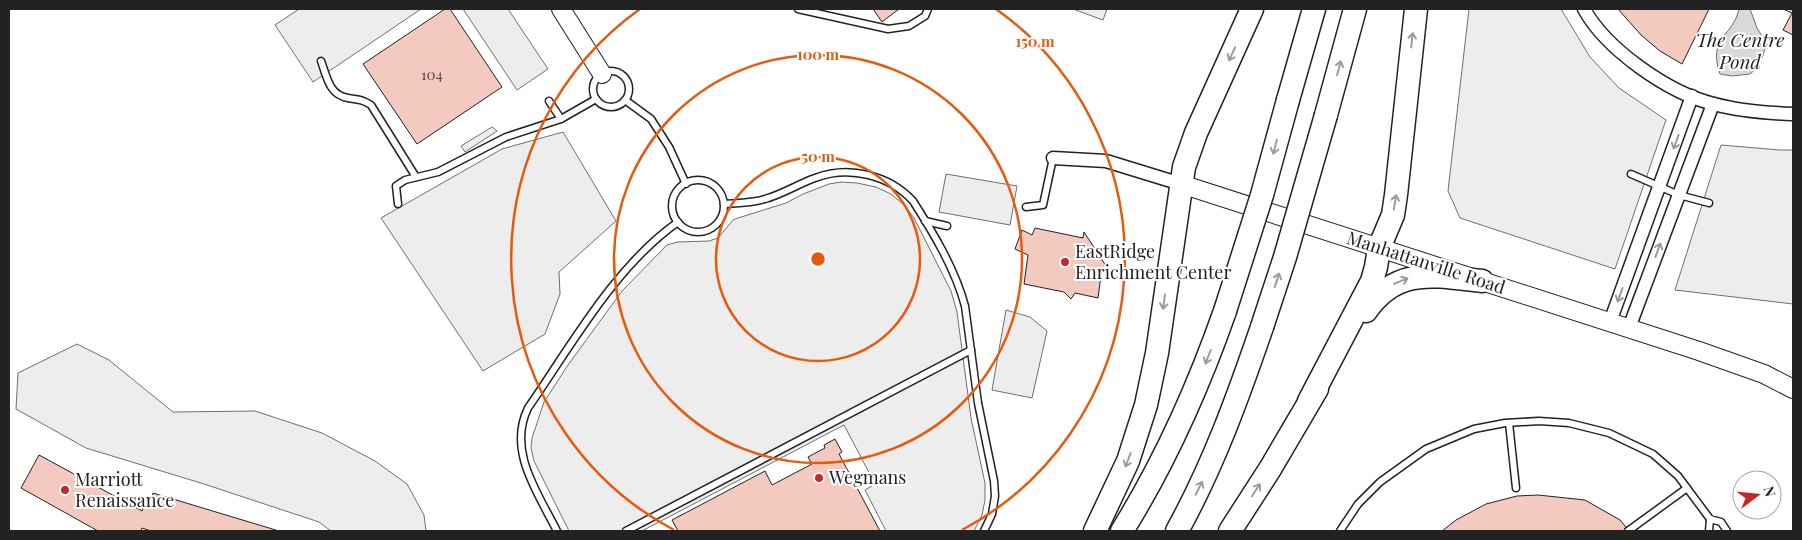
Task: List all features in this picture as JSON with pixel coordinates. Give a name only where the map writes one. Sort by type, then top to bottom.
[{"type":"highway","points":[[1095,531],[1128,461],[1146,405],[1159,337],[1184,167],[1196,133],[1252,9]]},
{"type":"highway","points":[[1122,531],[1159,467],[1181,423],[1209,355],[1262,195],[1314,9]]},
{"type":"highway","points":[[1177,531],[1224,431],[1262,327],[1285,256],[1355,9]]},
{"type":"highway","points":[[1230,531],[1270,469],[1309,401],[1372,281],[1379,248],[1393,215],[1416,9]]},
{"type":"highway","points":[[1309,401],[1370,305],[1388,288],[1410,278],[1426,276],[1482,282]]},
{"type":"street","points":[[561,9],[602,74]]},
{"type":"street","points":[[1584,9],[1618,51],[1655,78],[1712,104],[1760,112],[1793,114]]},
{"type":"street","points":[[1610,322],[1692,96]]},
{"type":"street","points":[[1629,328],[1712,104]]},
{"type":"street","name":"Manhattanville Road","points":[[1053,158],[1106,162],[1181,184],[1741,365],[1793,389]]},
{"type":"lane","points":[[798,9],[888,29],[909,26],[925,16],[928,9]]},
{"type":"lane","points":[[321,62],[335,94],[347,98],[360,99],[371,104],[416,178]]},
{"type":"lane","points":[[611,71],[617,72],[626,80],[629,91],[625,100],[619,105],[608,107],[602,105],[596,99],[593,90],[594,85],[596,79],[602,74],[611,71]]},
{"type":"lane","points":[[398,204],[396,186],[405,180],[438,172],[506,137],[561,119],[596,99]]},
{"type":"lane","points":[[625,100],[641,110],[655,125],[669,147],[686,184]]},
{"type":"lane","points":[[549,101],[561,119]]},
{"type":"lane","points":[[1026,206],[1043,205],[1053,158]]},
{"type":"lane","points":[[724,204],[764,199],[827,174],[856,173],[884,180],[914,201],[949,264],[966,306],[978,403],[996,496],[992,514],[984,531]]},
{"type":"lane","points":[[1631,174],[1659,188],[1709,203]]},
{"type":"lane","points":[[698,180],[713,185],[719,191],[724,204],[720,221],[706,231],[688,231],[678,222],[672,210],[672,201],[676,193],[686,184],[698,180]]},
{"type":"lane","points":[[926,221],[947,226]]},
{"type":"lane","points":[[557,531],[525,466],[522,456],[520,437],[524,417],[582,328],[607,294],[653,242],[678,222]]},
{"type":"lane","points":[[626,531],[971,350]]},
{"type":"lane","points":[[1340,531],[1358,504],[1380,482],[1426,448],[1474,429],[1509,423],[1539,421],[1569,423],[1608,433],[1653,454],[1678,476],[1710,519],[1721,522],[1727,531]]},
{"type":"lane","points":[[1509,423],[1516,488]]},
{"type":"lane","points":[[1628,531],[1686,488]]},
{"type":"lane","points":[[1709,531],[1710,519]]},
{"type":"shaded area","points":[[299,9],[421,9],[313,82],[275,25]]},
{"type":"shaded area","points":[[463,9],[508,9],[548,69],[517,90]]},
{"type":"shaded area","points":[[1073,9],[1107,9],[1103,20]]},
{"type":"shaded area","points":[[1469,9],[1561,9],[1590,57],[1619,88],[1666,120],[1615,269],[1460,218],[1448,191]]},
{"type":"shaded area","points":[[492,127],[497,131],[465,152],[461,146]]},
{"type":"shaded area","points":[[563,132],[616,221],[559,272],[560,294],[545,334],[483,371],[381,218],[502,149]]},
{"type":"shaded area","points":[[1721,145],[1793,150],[1793,304],[1675,290]]},
{"type":"shaded area","points":[[946,174],[1017,186],[1010,225],[939,212]]},
{"type":"shaded area","points":[[841,182],[876,187],[891,194],[904,205],[914,218],[951,291],[957,312],[971,418],[985,483],[985,500],[982,515],[974,531],[886,531],[865,490],[875,484],[844,425],[642,531],[569,531],[534,461],[531,448],[532,438],[544,402],[568,365],[622,291],[667,245],[677,242],[709,241],[718,238],[733,220],[786,203],[829,184]]},
{"type":"shaded area","points":[[1006,310],[1030,317],[1047,331],[1032,398],[992,390]]},
{"type":"shaded area","points":[[77,344],[109,360],[173,412],[255,411],[322,433],[375,461],[407,484],[424,515],[426,531],[331,531],[319,522],[86,448],[16,409],[18,373]]},
{"type":"water","name":"The Centre Pond","points":[[1739,9],[1750,9],[1757,28],[1765,41],[1765,49],[1758,67],[1750,74],[1732,76],[1720,74],[1717,62],[1719,45],[1732,26]]},
{"type":"building","points":[[445,9],[450,9],[502,87],[417,144],[363,64]]},
{"type":"building","points":[[873,9],[899,9],[882,22]]},
{"type":"building","points":[[1618,9],[1709,9],[1682,64],[1660,51],[1641,35]]},
{"type":"building","points":[[1783,9],[1793,9],[1793,35],[1783,30],[1792,13]]},
{"type":"building","name":"EastRidge Enrichment Center","points":[[1035,228],[1083,238],[1084,232],[1108,269],[1102,268],[1098,298],[1075,293],[1071,299],[1064,292],[1024,284],[1028,255],[1015,249],[1022,230],[1032,235]]},
{"type":"building","name":"Wegmans","points":[[835,439],[842,452],[839,454],[880,531],[678,531],[672,520],[765,471],[772,485],[812,464],[808,457],[825,448],[824,445]]},
{"type":"building","name":"Marriott Renaissance","points":[[39,455],[142,511],[144,506],[149,508],[153,493],[279,531],[151,531],[142,528],[141,531],[98,531],[21,488]]},
{"type":"building","points":[[1538,495],[1585,500],[1620,520],[1629,531],[1442,531],[1456,520],[1486,504],[1517,496]]},
{"type":"place","name":"EastRidge Enrichment Center","points":[[1065,262]]},
{"type":"place","name":"Wegmans","points":[[819,478]]},
{"type":"place","name":"Marriott Renaissance","points":[[65,490]]}]
